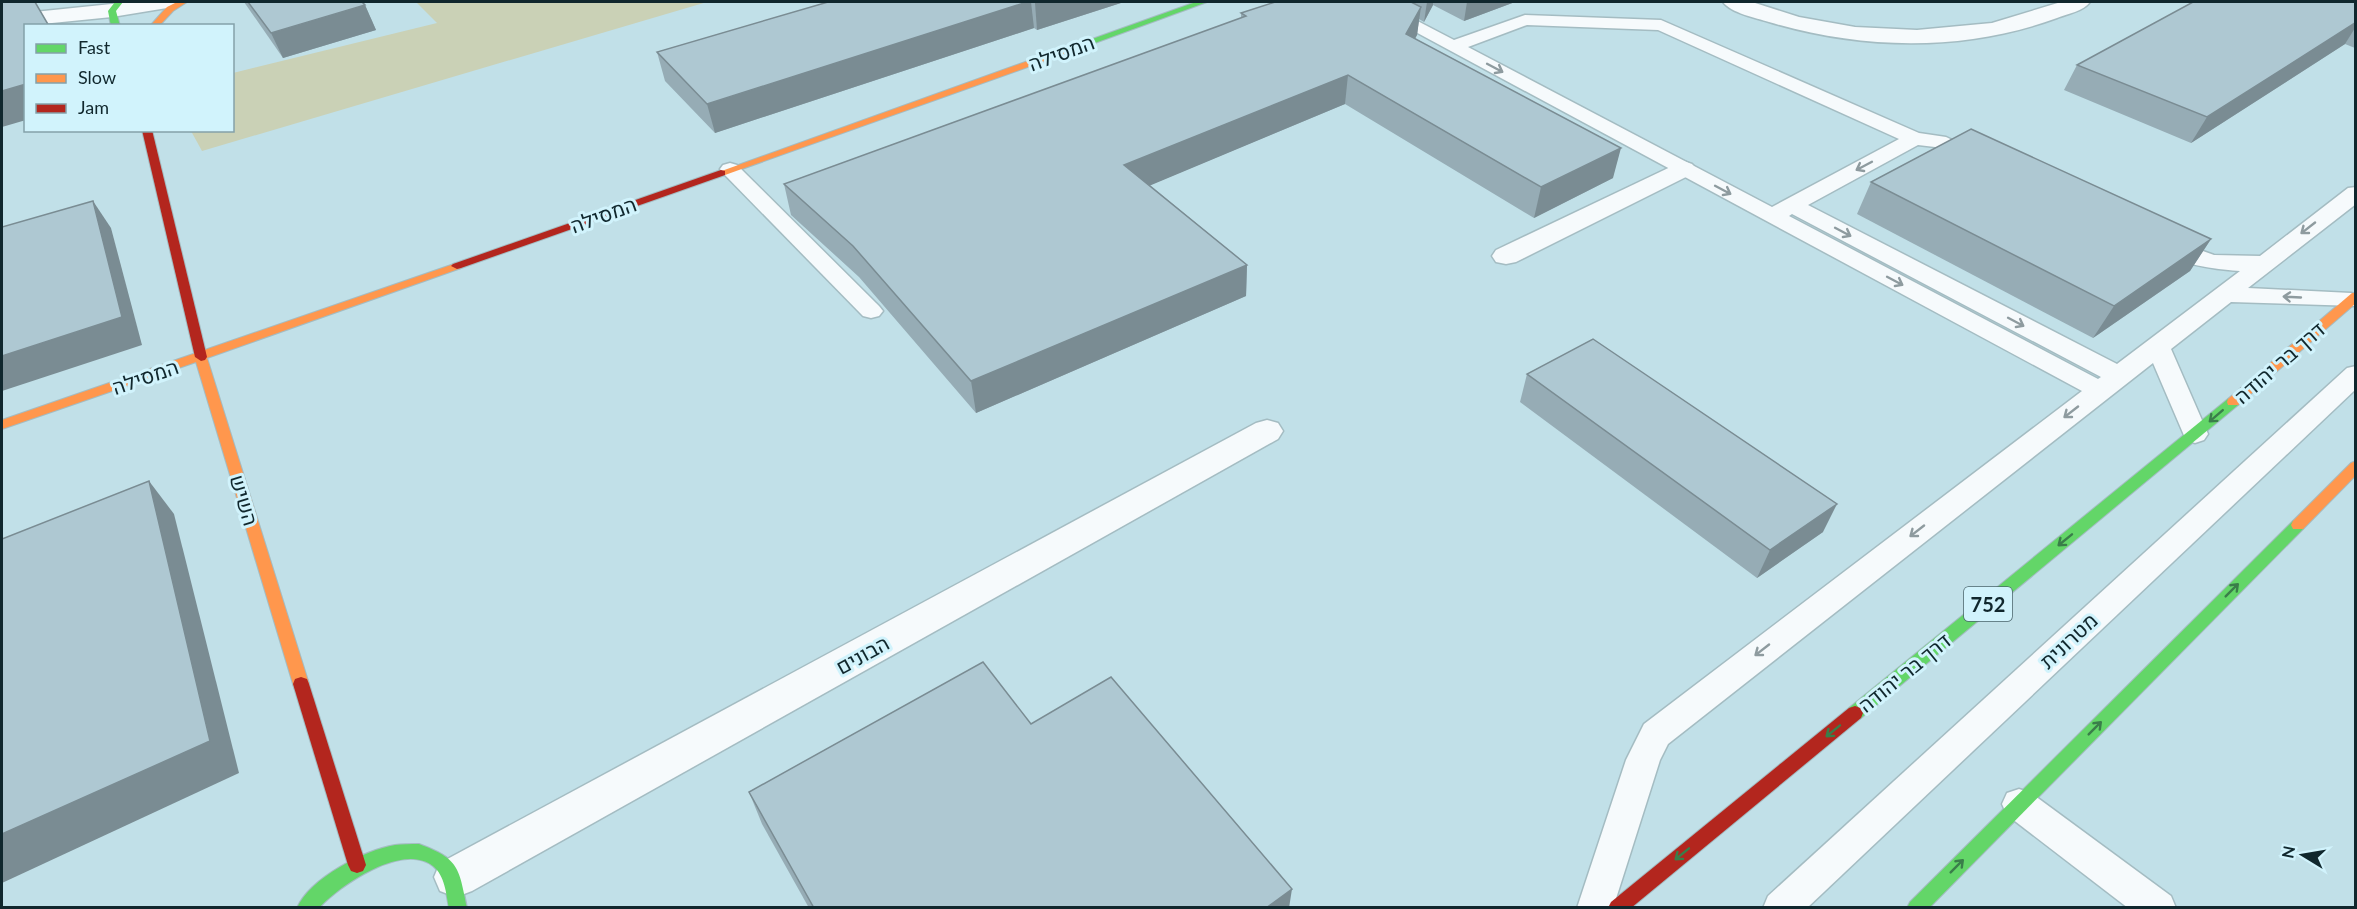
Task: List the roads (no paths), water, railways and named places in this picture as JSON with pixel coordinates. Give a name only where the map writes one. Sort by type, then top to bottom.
[{"type":"street","points":[[3,22],[88,2]]},
{"type":"street","points":[[3,22],[116,13],[167,2]]},
{"type":"street","points":[[156,24],[170,9],[183,2]]},
{"type":"street","name":"המסילה","points":[[2,425],[201,357],[1203,2]]},
{"type":"street","points":[[1734,2],[1814,29],[1900,38],[1981,32],[2033,19],[2079,2]]},
{"type":"street","name":"השיש","points":[[147,132],[201,357],[357,865]]},
{"type":"street","points":[[1506,256],[1683,169]]},
{"type":"street","name":"דרך בר יהודה","points":[[1617,908],[2195,434],[2353,298]]},
{"type":"street","name":"הבונים","points":[[457,892],[1268,431]]},
{"type":"street","points":[[1916,908],[2355,466]]},
{"type":"street","points":[[306,908],[332,880],[357,865],[381,855],[406,851],[428,853],[445,862],[457,892]]},
{"type":"lane","points":[[1369,2],[1683,169],[1782,210],[2108,383]]},
{"type":"lane","points":[[1454,46],[1525,20],[1661,25],[1915,139],[1939,141],[1992,166]]},
{"type":"lane","points":[[1782,210],[1915,139]]},
{"type":"lane","points":[[730,169],[871,311]]},
{"type":"lane","points":[[1595,908],[1643,760],[1656,734],[2157,344],[2355,194]]},
{"type":"lane","points":[[2142,235],[2174,250],[2213,261],[2247,266],[2265,262]]},
{"type":"lane","points":[[2223,294],[2353,298]]},
{"type":"lane","points":[[2157,344],[2195,434]]},
{"type":"lane","name":"מטרונית","points":[[1781,908],[2355,374]]},
{"type":"lane","points":[[2019,804],[2158,908]]}]
